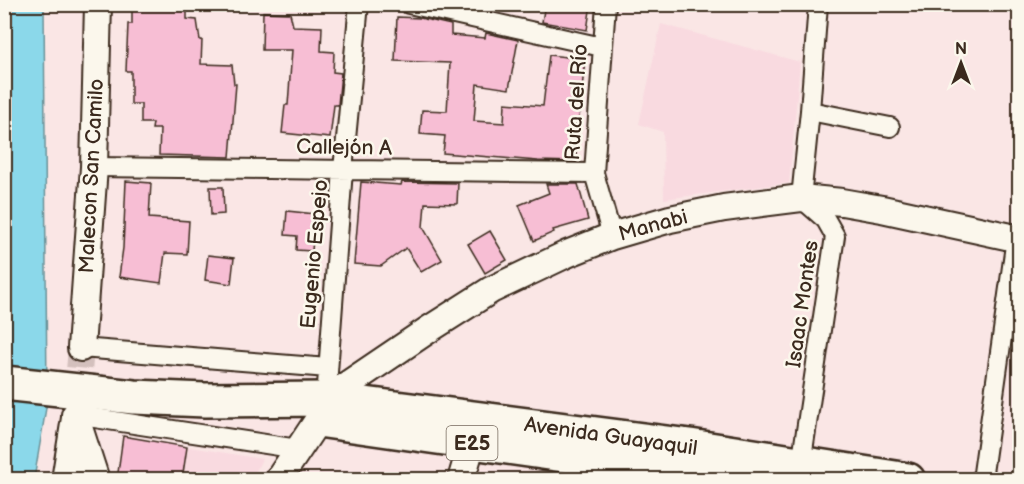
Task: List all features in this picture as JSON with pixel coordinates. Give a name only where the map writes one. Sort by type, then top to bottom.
[{"type":"highway","name":"E25","points":[[4,383],[67,402]]},
{"type":"highway","name":"Avenida Guayaquil","points":[[324,396],[472,443],[685,476],[740,480]]},
{"type":"highway","name":"Avenida Guayaquil","points":[[67,402],[134,397],[205,400],[324,396],[679,444],[800,471],[893,478]]},
{"type":"main road","name":"Malecon San Camilo","points":[[81,348],[94,167],[98,4]]},
{"type":"main road","name":"Manabi","points":[[324,396],[491,290],[567,254],[612,236],[670,219],[724,208],[801,198],[882,209],[1018,239]]},
{"type":"main road","points":[[278,480],[298,449],[324,396]]},
{"type":"main road","points":[[65,480],[67,402]]},
{"type":"main road","points":[[67,402],[96,480]]},
{"type":"main road","points":[[461,480],[472,443]]},
{"type":"street","name":"Eugenio Espejo","points":[[324,396],[359,4]]},
{"type":"street","points":[[409,4],[602,47]]},
{"type":"street","name":"Ruta del Río","points":[[606,4],[594,172],[612,236]]},
{"type":"street","points":[[801,198],[818,4]]},
{"type":"street","points":[[810,111],[890,128]]},
{"type":"street","name":"Callejón A","points":[[94,167],[594,172]]},
{"type":"street","name":"Isaac Montes","points":[[800,471],[835,236],[826,220],[801,198]]},
{"type":"street","points":[[982,480],[1018,239]]},
{"type":"street","points":[[81,348],[324,396]]},
{"type":"street","points":[[67,402],[298,449]]},
{"type":"shaded area","points":[[661,24],[800,62],[789,183],[664,199],[663,132],[639,124]]},
{"type":"shaded area","points":[[123,436],[262,459],[252,479],[117,480]]},
{"type":"water","points":[[4,5],[44,5],[47,402],[34,479],[5,479]]},
{"type":"building","points":[[132,4],[187,4],[187,19],[197,20],[200,40],[202,40],[201,64],[232,65],[234,84],[236,84],[230,157],[159,155],[160,129],[152,129],[153,123],[141,123],[141,104],[131,104],[131,71],[126,71],[128,24],[132,24]]},
{"type":"building","points":[[545,4],[591,4],[587,30],[542,22]]},
{"type":"building","points":[[263,12],[290,13],[293,26],[322,27],[321,51],[334,52],[333,72],[341,73],[338,105],[334,105],[330,138],[282,133],[285,105],[288,105],[292,50],[262,50]]},
{"type":"building","points":[[397,17],[420,18],[451,25],[451,35],[485,38],[486,33],[518,40],[509,89],[477,84],[474,121],[504,123],[505,103],[543,106],[549,55],[585,59],[579,119],[576,119],[576,162],[443,153],[445,136],[420,134],[422,110],[447,111],[450,63],[395,61]]},
{"type":"building","points":[[126,181],[151,183],[149,218],[189,221],[187,254],[165,253],[161,283],[119,277],[123,248]]},
{"type":"building","points":[[361,182],[401,185],[402,182],[458,183],[457,204],[425,203],[423,227],[442,260],[421,272],[406,248],[381,266],[354,264]]},
{"type":"building","points":[[546,184],[578,184],[588,220],[553,230],[554,232],[534,241],[519,205],[549,193]]},
{"type":"building","points":[[210,187],[223,187],[224,214],[211,215]]},
{"type":"building","points":[[287,211],[315,214],[312,251],[296,250],[297,236],[285,235]]},
{"type":"building","points":[[490,231],[507,260],[485,273],[468,244]]},
{"type":"building","points":[[208,255],[234,258],[231,284],[205,280]]},
{"type":"building","points":[[123,436],[187,447],[182,480],[117,480]]},
{"type":"tunnel","points":[[76,407],[81,348]]}]
